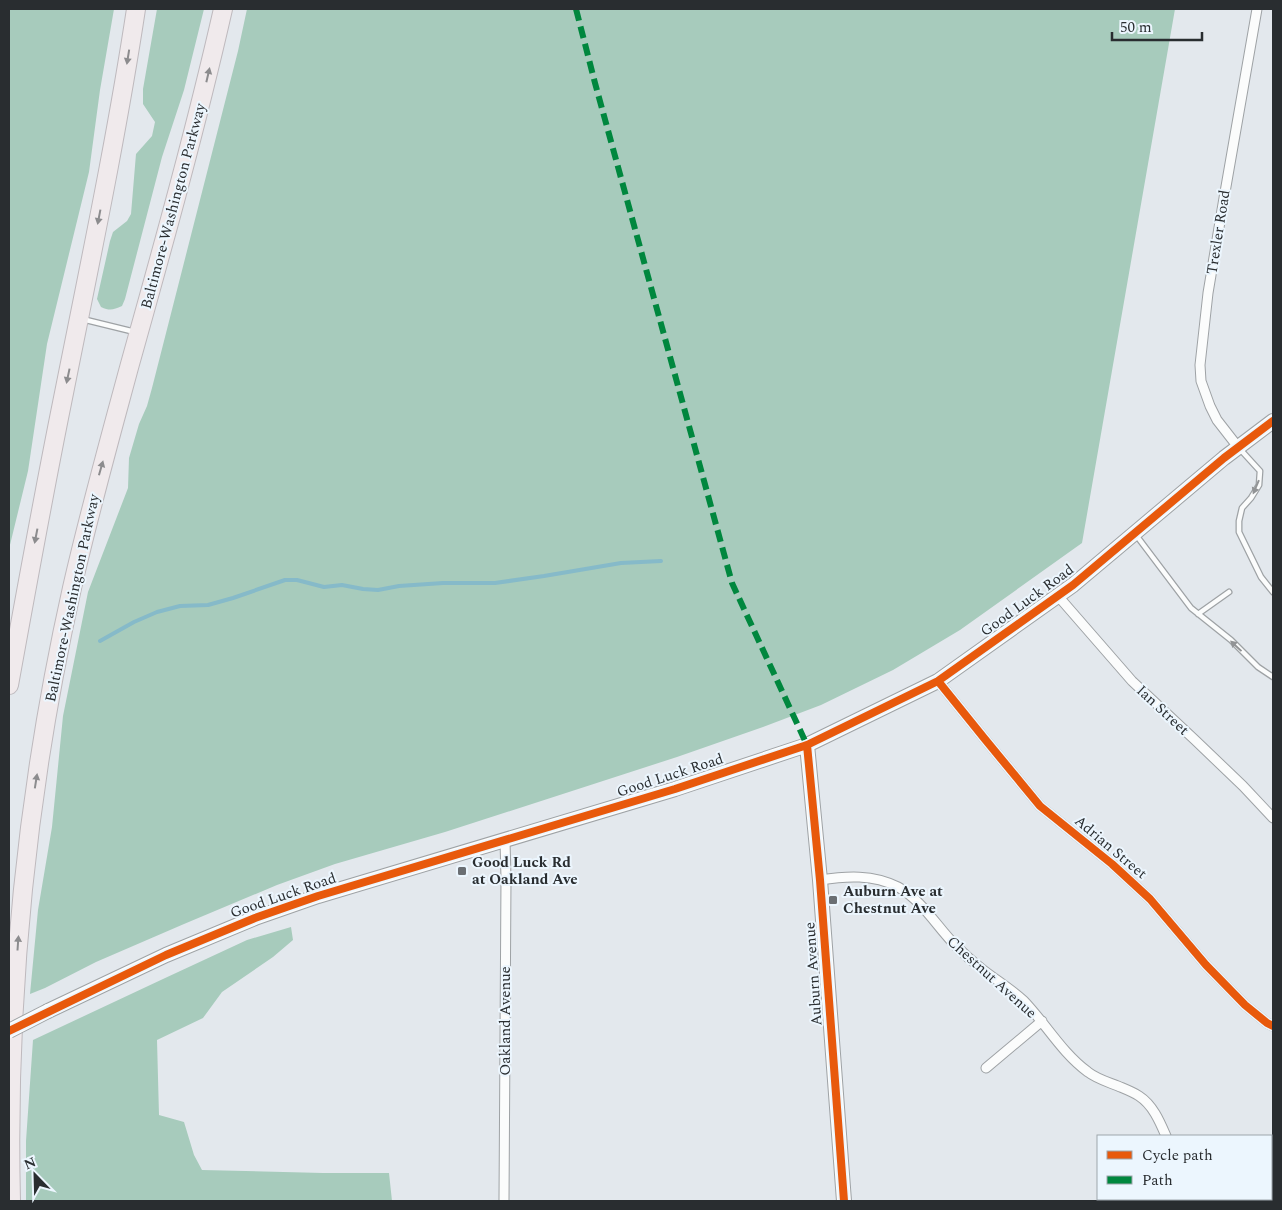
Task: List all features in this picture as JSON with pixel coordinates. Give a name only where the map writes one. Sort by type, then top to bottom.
[{"type":"highway","points":[[9,685],[27,581],[80,319],[126,76],[136,9]]},
{"type":"highway","name":"Baltimore-Washington Parkway","points":[[11,1201],[10,1082],[15,986],[21,910],[34,799],[51,689],[92,500],[177,196],[222,9]]},
{"type":"main road","name":"Good Luck Road","points":[[9,1031],[166,955],[255,918],[318,896],[675,789],[807,746],[938,681],[1073,585],[1238,447],[1273,421]]},
{"type":"main road","name":"Auburn Avenue","points":[[807,746],[820,880],[844,1201]]},
{"type":"street","name":"Trexler Road","points":[[1238,447],[1217,420],[1210,406],[1201,381],[1200,365],[1212,274],[1257,9]]},
{"type":"street","name":"Ian Street","points":[[1058,596],[1132,681],[1209,753],[1273,818]]},
{"type":"street","name":"Adrian Street","points":[[938,681],[1040,806],[1112,864],[1150,899],[1206,965],[1239,998],[1273,1026]]},
{"type":"street","name":"Oakland Avenue","points":[[504,1201],[505,841]]},
{"type":"street","name":"Chestnut Avenue","points":[[820,880],[858,876],[874,878],[888,882],[914,898],[956,946],[982,970],[1023,1000],[1066,1050],[1088,1072],[1133,1092],[1146,1102],[1153,1110],[1166,1135]]},
{"type":"street","points":[[986,1068],[1042,1021]]},
{"type":"lane","points":[[80,319],[139,333]]},
{"type":"lane","points":[[1238,447],[1260,471],[1259,484],[1242,508],[1239,532],[1261,577],[1273,592]]},
{"type":"lane","points":[[1135,533],[1191,608],[1230,640],[1258,667],[1273,677]]},
{"type":"lane","points":[[1198,614],[1229,592]]},
{"type":"green space","points":[[9,9],[114,9],[100,90],[89,172],[47,344],[28,471],[9,549]]},
{"type":"green space","points":[[157,9],[204,9],[184,90],[162,157],[125,299],[122,306],[109,309],[101,307],[97,299],[110,241],[113,232],[127,221],[131,214],[136,154],[152,136],[155,122],[143,104],[143,89]]},
{"type":"green space","points":[[247,9],[1175,9],[1082,543],[960,630],[893,670],[821,705],[677,757],[445,832],[335,864],[277,885],[96,962],[30,994],[38,910],[52,827],[63,716],[88,592],[128,488],[129,458],[152,388]]},
{"type":"green space","points":[[291,927],[293,940],[273,957],[222,992],[203,1018],[157,1040],[159,1115],[184,1122],[194,1155],[202,1170],[389,1173],[392,1201],[26,1201],[26,1141],[33,1040],[247,940]]},
{"type":"waterway","points":[[100,641],[134,622],[157,612],[180,606],[208,605],[285,580],[297,580],[324,587],[342,585],[378,590],[399,586],[443,583],[495,583],[621,563],[661,561]]},
{"type":"marked path","points":[[576,9],[732,583],[807,745]]},
{"type":"cycle path","points":[[9,1031],[166,955],[255,918],[318,896],[675,789],[807,745],[938,681],[1073,585],[1224,458],[1273,421]]},
{"type":"cycle path","points":[[938,681],[1040,806],[1112,864],[1150,899],[1206,965],[1245,1005],[1273,1026]]},
{"type":"cycle path","points":[[807,745],[820,880],[844,1201]]},
{"type":"place","name":"Good Luck Rd at Oakland Ave","points":[[462,871]]},
{"type":"place","name":"Auburn Ave at Chestnut Ave","points":[[833,900]]}]
